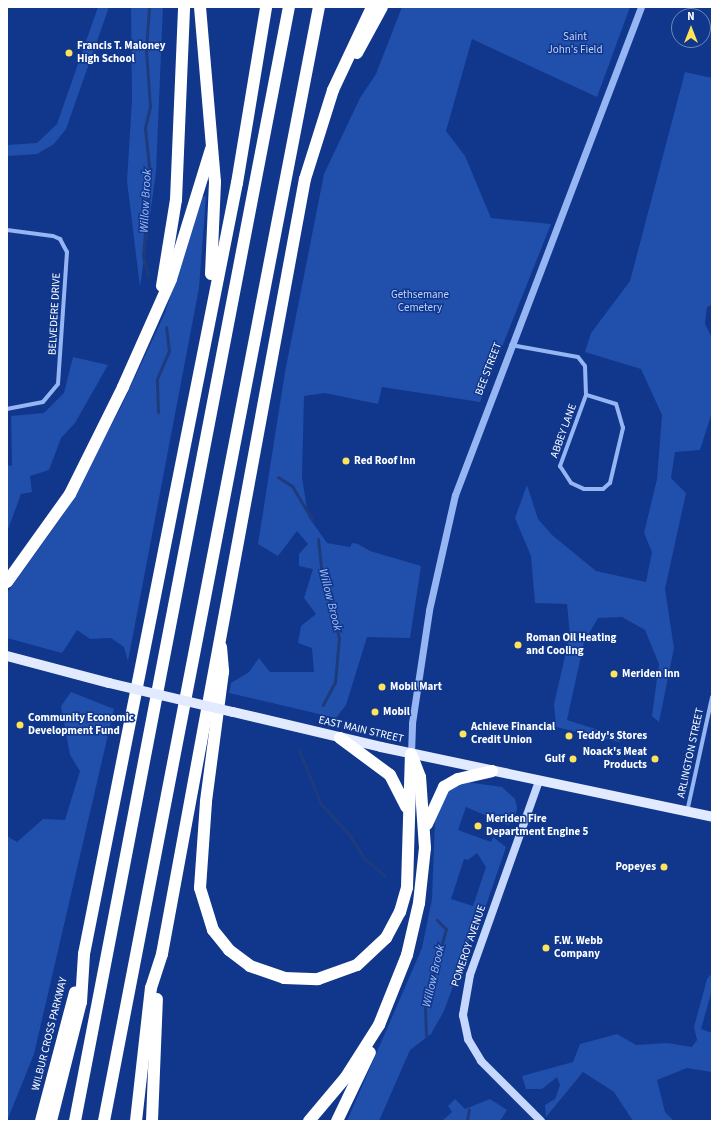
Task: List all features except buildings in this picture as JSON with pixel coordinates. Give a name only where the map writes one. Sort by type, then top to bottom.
[{"type":"highway","points":[[161,299],[177,189],[184,7]]},
{"type":"highway","points":[[200,7],[216,220],[204,311],[205,335]]},
{"type":"highway","points":[[51,1121],[81,1002],[84,954],[205,335],[243,149],[266,7]]},
{"type":"highway","points":[[75,1121],[289,7]]},
{"type":"highway","points":[[104,1121],[319,7]]},
{"type":"highway","points":[[152,1121],[162,954],[305,179],[340,74],[372,7]]},
{"type":"highway","points":[[340,74],[360,48],[382,7]]},
{"type":"highway","points":[[7,582],[52,522],[81,473],[177,261],[210,149]]},
{"type":"highway","points":[[219,640],[223,672],[205,809],[199,882],[210,924],[235,956],[264,973],[303,980],[335,975],[369,956],[390,933],[403,904],[409,866],[411,754]]},
{"type":"highway","points":[[340,738],[390,775],[409,815]]},
{"type":"highway","points":[[337,1121],[379,1025],[412,937],[422,885],[425,837],[420,777],[411,754]]},
{"type":"highway","points":[[425,837],[434,803],[444,787],[458,779],[492,771]]},
{"type":"highway","name":"WILBUR CROSS PARKWAY","points":[[41,1121],[84,954]]},
{"type":"highway","points":[[136,1121],[151,988],[162,954]]},
{"type":"highway","points":[[310,1121],[346,1077],[379,1025]]},
{"type":"main road","name":"EAST MAIN STREET","points":[[7,656],[109,683],[340,738],[712,817]]},
{"type":"main road","name":"POMEROY AVENUE","points":[[539,781],[469,980],[463,1015],[468,1039],[481,1061],[541,1121]]},
{"type":"street","name":"BEE STREET","points":[[411,754],[417,686],[444,533],[465,465],[641,7]]},
{"type":"street","name":"BELVEDERE DRIVE","points":[[7,230],[53,236],[65,245],[67,252],[58,384],[44,402],[7,409]]},
{"type":"street","name":"ABBEY LANE","points":[[511,345],[578,357],[586,366],[586,395],[560,466],[571,483],[584,489],[603,489],[610,483],[623,428],[616,404],[586,395]]},
{"type":"street","name":"ARLINGTON STREET","points":[[687,812],[712,697]]},
{"type":"green space","points":[[98,7],[109,7],[66,129],[54,144],[37,154],[7,156],[7,145],[37,143],[57,124]]},
{"type":"green space","points":[[131,7],[163,7],[156,172],[140,287],[127,181],[132,100]]},
{"type":"green space","points":[[402,7],[630,7],[597,97],[472,39],[446,131],[465,156],[491,218],[551,224],[480,402],[382,387],[378,404],[325,393],[304,396],[302,477],[308,516],[327,543],[350,547],[352,543],[358,544],[370,551],[421,566],[410,638],[367,637],[346,705],[336,718],[229,693],[231,683],[249,672],[259,658],[270,672],[314,672],[312,648],[298,643],[301,626],[316,614],[304,598],[313,569],[299,566],[299,554],[308,544],[297,531],[278,556],[258,544],[285,372],[324,174],[360,98],[376,74]]},
{"type":"green space","points":[[685,72],[712,78],[712,305],[707,307],[705,324],[712,338],[712,412],[700,450],[675,452],[671,478],[686,493],[665,589],[674,648],[659,722],[652,716],[659,664],[645,630],[622,617],[598,618],[584,642],[567,720],[617,736],[620,742],[556,727],[554,704],[570,635],[567,604],[535,603],[531,556],[515,518],[527,485],[538,519],[552,535],[596,571],[646,582],[652,552],[644,533],[657,479],[662,415],[641,369],[585,352],[591,333],[630,281]]},
{"type":"green space","points":[[206,196],[199,288],[128,661],[124,647],[111,638],[90,639],[77,630],[62,653],[7,638],[7,593],[63,515],[121,407],[165,313],[202,197]]},
{"type":"green space","points":[[73,357],[108,365],[75,423],[61,438],[49,470],[30,476],[32,492],[21,494],[7,532],[7,465],[12,466],[11,416],[44,413],[64,393]]},
{"type":"green space","points":[[71,692],[114,709],[34,1054],[7,1121],[7,836],[17,842],[43,819],[65,820],[80,771],[70,755],[61,706]]},
{"type":"green space","points":[[466,782],[502,787],[515,799],[517,808],[514,820],[508,825],[466,807],[458,830],[491,842],[493,837],[506,847],[479,926],[475,925],[444,1011],[431,1034],[410,1050],[379,1121],[347,1121],[422,948],[432,899],[435,820],[444,792]],"holes":[[[477,853],[486,867],[473,906],[451,899],[464,859],[468,860]]]},
{"type":"green space","points":[[712,973],[712,990],[701,1029],[712,1033],[712,1072],[687,1068],[657,1080],[665,1112],[674,1121],[633,1121],[614,1092],[583,1072],[546,1117],[545,1105],[555,1099],[560,1085],[557,1077],[542,1089],[526,1089],[522,1076],[573,1062],[580,1044],[617,1034],[636,1045],[667,1043],[692,1047],[697,1040],[694,1027],[707,979]]},
{"type":"green space","points":[[455,1099],[465,1109],[490,1099],[507,1110],[500,1121],[442,1121],[452,1112],[448,1106]]},
{"type":"waterway","name":"Willow Brook","points":[[148,276],[143,256],[150,175],[145,128],[150,106],[146,50],[149,7]]},
{"type":"waterway","name":"Willow Brook","points":[[158,412],[157,379],[169,351],[166,327]]},
{"type":"waterway","name":"Willow Brook","points":[[278,477],[292,486],[312,519]]},
{"type":"waterway","name":"Willow Brook","points":[[318,539],[321,568],[339,638],[335,682],[323,705]]},
{"type":"waterway","name":"Willow Brook","points":[[299,750],[321,804],[348,833],[364,858],[385,876]]},
{"type":"waterway","name":"Willow Brook","points":[[426,1036],[425,1004],[446,929],[437,920]]},
{"type":"waterway","name":"Willow Brook","points":[[467,1121],[469,1109]]},
{"type":"place","name":"Francis T. Maloney High School","points":[[69,53]]},
{"type":"place","name":"Red Roof Inn","points":[[346,461]]},
{"type":"place","name":"Roman Oil Heating and Cooling","points":[[518,645]]},
{"type":"place","name":"Meriden Inn","points":[[614,674]]},
{"type":"place","name":"Mobil Mart","points":[[382,687]]},
{"type":"place","name":"Mobil","points":[[375,712]]},
{"type":"place","name":"Community Economic Development Fund","points":[[20,725]]},
{"type":"place","name":"Achieve Financial Credit Union","points":[[463,734]]},
{"type":"place","name":"Teddy's Stores","points":[[569,736]]},
{"type":"place","name":"Gulf","points":[[573,759]]},
{"type":"place","name":"Noack's Meat Products","points":[[655,759]]},
{"type":"place","name":"Meriden Fire Department Engine 5","points":[[478,826]]},
{"type":"place","name":"Popeyes","points":[[664,867]]},
{"type":"place","name":"F.W. Webb Company","points":[[546,948]]},
{"type":"park label","name":"Saint John's Field","points":[[575,44]]},
{"type":"park label","name":"Gethsemane Cemetery","points":[[420,302]]}]
